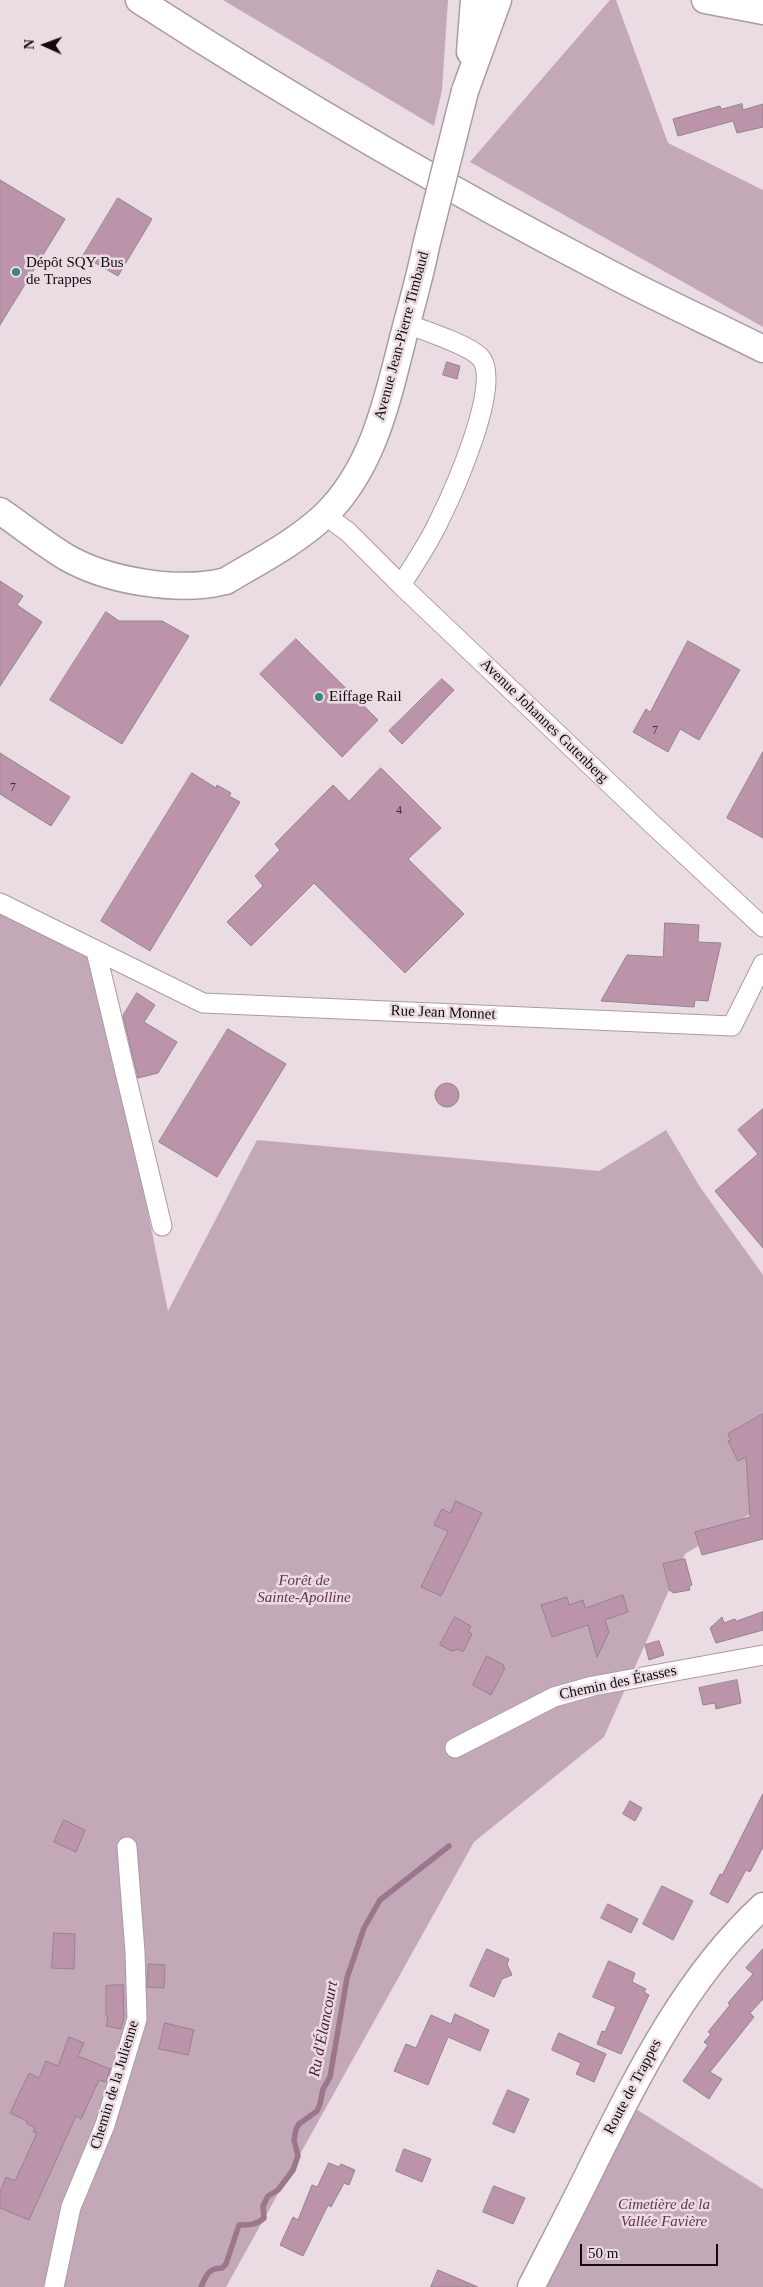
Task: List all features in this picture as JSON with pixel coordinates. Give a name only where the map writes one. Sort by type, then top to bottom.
[{"type":"main road","points":[[139,0],[243,67],[418,170],[607,272],[763,349]]},
{"type":"main road","name":"Avenue Jean-Pierre Timbaud","points":[[466,87],[474,0]]},
{"type":"main road","name":"Avenue Jean-Pierre Timbaud","points":[[0,511],[66,557],[84,566],[121,578],[189,586],[226,581],[302,535],[325,515],[350,485],[369,451],[384,414],[466,87],[498,0]]},
{"type":"main road","points":[[705,0],[763,11]]},
{"type":"main road","name":"Route de Trappes","points":[[531,2287],[616,2118],[662,2033],[717,1956],[763,1906]]},
{"type":"street","points":[[401,585],[438,523],[458,478],[480,418],[488,373],[480,357],[455,343],[407,324]]},
{"type":"street","name":"Avenue Johannes Gutenberg","points":[[325,515],[348,532],[401,585],[763,927]]},
{"type":"street","points":[[0,903],[96,951],[162,1226]]},
{"type":"street","name":"Rue Jean Monnet","points":[[96,951],[203,1003],[732,1026],[763,964]]},
{"type":"street","name":"Chemin des Étasses","points":[[455,1748],[554,1696],[593,1686],[763,1655]]},
{"type":"street","name":"Chemin de la Julienne","points":[[54,2287],[71,2207],[105,2125],[137,2019],[135,1952],[127,1846]]},
{"type":"green space","points":[[223,0],[448,0],[442,90],[434,126]]},
{"type":"green space","points":[[610,0],[616,0],[668,143],[763,190],[763,327],[470,162]]},
{"type":"green space","name":"Forêt de Sainte-Apolline","points":[[0,904],[95,952],[168,1311],[257,1140],[599,1171],[666,1130],[700,1187],[763,1275],[763,1506],[685,1554],[604,1737],[474,1842],[226,2287],[0,2287]]},
{"type":"green space","name":"Cimetière de la Vallée Favière","points":[[636,2109],[763,2189],[763,2287],[541,2287]]},
{"type":"building","points":[[742,104],[743,110],[763,104],[763,127],[737,133],[733,121],[678,136],[673,119],[720,106],[721,109]]},
{"type":"building","name":"Dépôt SQY Bus de Trappes","points":[[0,180],[65,219],[0,325]]},
{"type":"building","points":[[118,198],[152,219],[118,276],[83,256]]},
{"type":"building","points":[[447,362],[460,366],[457,379],[443,375]]},
{"type":"building","points":[[0,581],[23,596],[17,605],[42,622],[0,686]]},
{"type":"building","points":[[106,612],[119,621],[162,621],[189,636],[122,744],[50,700]]},
{"type":"building","name":"Eiffage Rail","points":[[296,639],[378,720],[342,757],[260,674]]},
{"type":"building","points":[[688,641],[740,670],[699,740],[680,729],[668,752],[633,732],[646,709],[650,712]]},
{"type":"building","name":"Eiffage Rail","points":[[442,679],[454,690],[402,744],[389,731]]},
{"type":"building","points":[[763,752],[763,838],[727,818]]},
{"type":"building","points":[[0,753],[70,797],[51,826],[0,794]]},
{"type":"building","points":[[381,768],[441,828],[408,859],[464,914],[405,973],[314,883],[251,946],[227,922],[263,886],[255,876],[280,850],[275,844],[333,785],[349,801]]},
{"type":"building","points":[[192,773],[216,788],[217,785],[231,793],[229,796],[240,802],[150,951],[101,921]]},
{"type":"building","points":[[665,923],[699,925],[698,942],[721,943],[708,1001],[695,1000],[694,1007],[601,1001],[627,955],[663,957]]},
{"type":"building","points":[[137,993],[155,1005],[144,1022],[177,1042],[158,1073],[138,1078],[123,1016]]},
{"type":"building","points":[[228,1029],[286,1064],[217,1177],[159,1142]]},
{"type":"building","points":[[447,1083],[455,1087],[459,1095],[455,1103],[447,1107],[439,1103],[435,1095],[439,1087]]},
{"type":"building","points":[[763,1109],[763,1248],[715,1191],[758,1154],[738,1130]]},
{"type":"building","points":[[763,1414],[763,1539],[702,1555],[695,1532],[750,1517],[746,1457],[738,1461],[728,1441],[731,1440],[728,1434]]},
{"type":"building","points":[[456,1501],[482,1513],[441,1596],[421,1587],[448,1531],[434,1525],[442,1509],[450,1513]]},
{"type":"building","points":[[685,1559],[692,1585],[689,1586],[690,1590],[673,1593],[670,1591],[663,1564]]},
{"type":"building","points":[[623,1595],[628,1612],[605,1620],[609,1632],[597,1657],[588,1625],[552,1637],[541,1605],[567,1597],[569,1605],[583,1600],[585,1608]]},
{"type":"building","points":[[763,1612],[763,1630],[716,1643],[710,1628],[722,1617],[724,1623]]},
{"type":"building","points":[[455,1617],[471,1626],[468,1632],[472,1634],[463,1652],[458,1649],[452,1651],[440,1645]]},
{"type":"building","points":[[659,1641],[664,1655],[649,1660],[645,1645]]},
{"type":"building","points":[[487,1656],[504,1665],[502,1667],[505,1668],[491,1695],[473,1685]]},
{"type":"building","points":[[737,1680],[741,1703],[716,1709],[715,1703],[703,1705],[699,1688]]},
{"type":"building","points":[[763,1794],[763,1847],[750,1872],[746,1870],[728,1903],[710,1894],[720,1874],[722,1875]]},
{"type":"building","points":[[630,1801],[642,1808],[635,1821],[623,1814]]},
{"type":"building","points":[[64,1820],[85,1830],[76,1852],[54,1842]]},
{"type":"building","points":[[662,1886],[693,1901],[673,1940],[643,1924]]},
{"type":"building","points":[[608,1904],[638,1919],[631,1933],[601,1918]]},
{"type":"building","points":[[54,1933],[75,1934],[74,1969],[52,1968]]},
{"type":"building","points":[[487,1949],[509,1959],[507,1964],[512,1975],[502,1979],[494,1997],[470,1986]]},
{"type":"building","points":[[763,1949],[763,1999],[750,2013],[754,2017],[710,2072],[722,2079],[709,2099],[683,2081],[708,2045],[704,2042],[711,2034],[708,2032],[730,2005],[728,2003],[753,1974],[746,1968]]},
{"type":"building","points":[[609,1961],[635,1973],[632,1982],[646,1989],[644,1992],[649,1995],[621,2054],[597,2044],[602,2031],[605,2032],[616,2007],[593,1997]]},
{"type":"building","points":[[149,1964],[165,1965],[164,1988],[147,1987]]},
{"type":"building","points":[[123,1985],[124,2018],[121,2029],[106,2026],[108,2017],[106,2016],[106,1986]]},
{"type":"building","points":[[455,2014],[489,2030],[480,2051],[448,2037],[428,2085],[394,2071],[406,2044],[416,2048],[431,2015],[451,2024]]},
{"type":"building","points":[[165,2023],[194,2030],[188,2055],[159,2049]]},
{"type":"building","points":[[559,2033],[606,2054],[594,2082],[576,2074],[581,2063],[552,2050]]},
{"type":"building","points":[[69,2037],[84,2043],[78,2056],[110,2069],[106,2082],[99,2080],[81,2119],[76,2116],[29,2220],[0,2208],[0,2192],[6,2177],[15,2181],[37,2133],[33,2132],[35,2128],[26,2123],[27,2121],[10,2113],[29,2073],[39,2078],[46,2061],[58,2066]]},
{"type":"building","points":[[508,2090],[529,2099],[514,2133],[493,2124]]},
{"type":"building","points":[[404,2149],[431,2159],[422,2182],[396,2171]]},
{"type":"building","points":[[329,2163],[339,2167],[341,2164],[355,2170],[349,2185],[344,2183],[331,2207],[328,2205],[303,2256],[280,2245],[293,2217],[298,2220],[312,2185],[317,2187]]},
{"type":"building","points":[[494,2186],[525,2198],[513,2224],[483,2212]]},
{"type":"building","points":[[438,2270],[478,2287],[431,2287]]},
{"type":"waterway","name":"Ru d'Élancourt","points":[[201,2287],[206,2276],[211,2271],[222,2268],[226,2264],[239,2225],[249,2225],[264,2218],[263,2206],[268,2196],[278,2190],[293,2170],[298,2156],[294,2140],[296,2129],[299,2124],[317,2111],[323,2089],[330,2077],[347,1978],[364,1928],[380,1900],[449,1846]]},
{"type":"place","name":"Dépôt SQY Bus de Trappes","points":[[16,272]]},
{"type":"place","name":"Eiffage Rail","points":[[319,697]]}]
